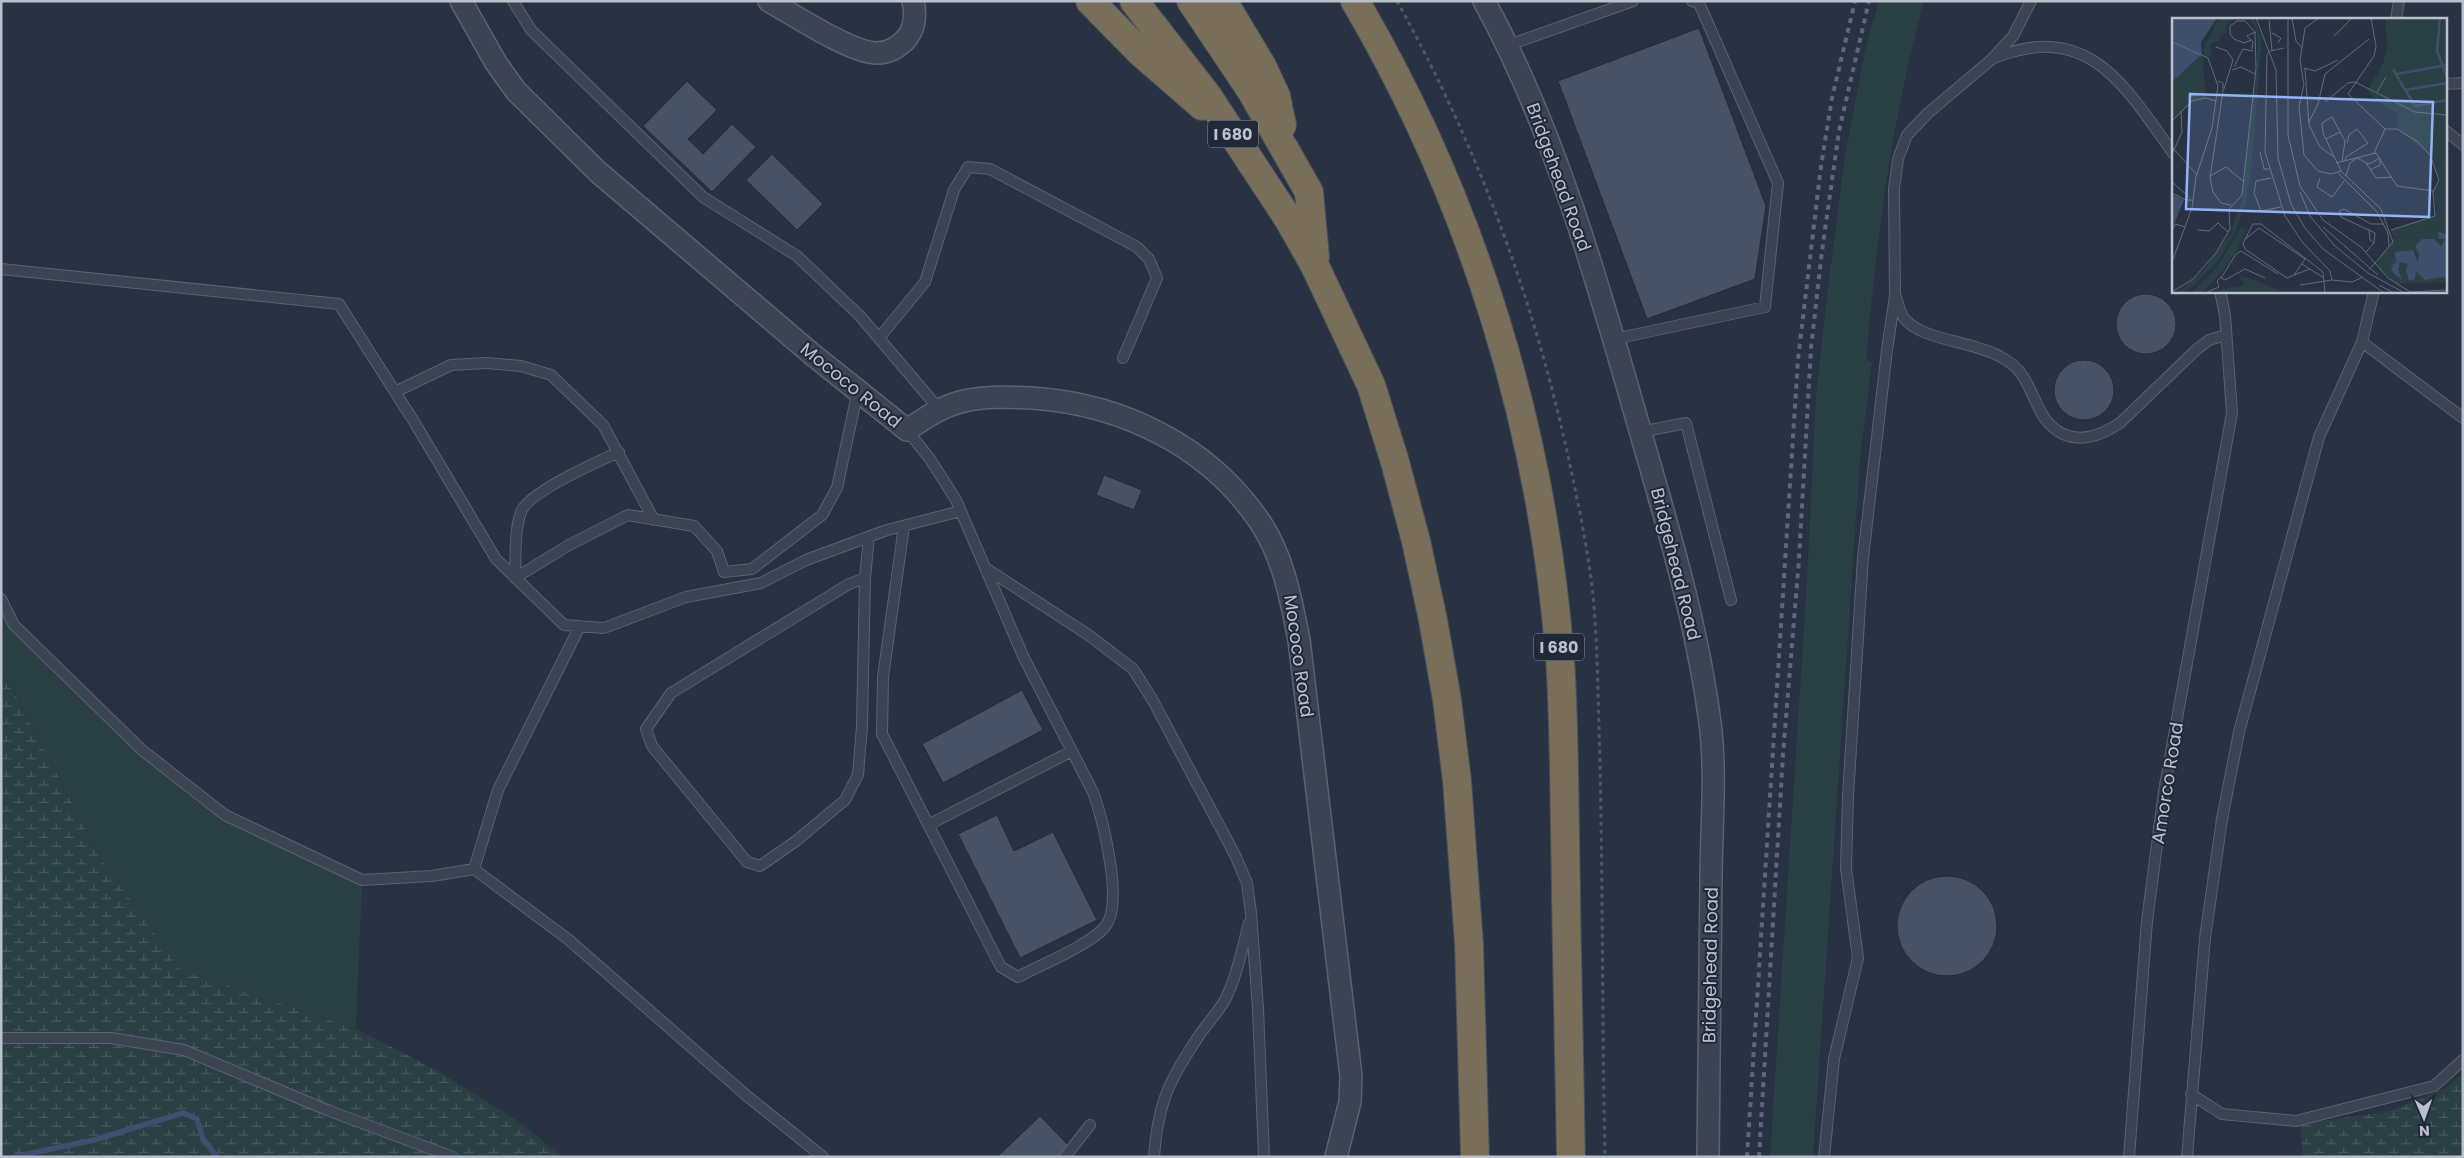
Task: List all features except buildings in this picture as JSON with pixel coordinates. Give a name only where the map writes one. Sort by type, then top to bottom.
[{"type":"highway","points":[[1090,1],[1140,52],[1229,129]]},
{"type":"highway","name":"I 680","points":[[1134,1],[1180,58],[1289,220],[1316,266],[1371,384],[1416,541],[1442,668],[1462,821],[1469,944],[1475,1157]]},
{"type":"highway","name":"I 680","points":[[1191,1],[1252,92],[1309,192],[1316,266]]},
{"type":"highway","name":"I 680","points":[[1223,1],[1262,66],[1276,96],[1286,150]]},
{"type":"highway","name":"I 680","points":[[1355,1],[1417,117],[1465,229],[1505,352],[1524,422],[1540,501],[1552,582],[1562,694],[1571,1157]]},
{"type":"street","name":"Mococo Road","points":[[461,1],[496,63],[516,91],[598,172],[813,355],[906,430],[939,410],[963,401],[1004,396],[1049,399],[1096,407],[1144,425],[1182,445],[1212,468],[1241,496],[1262,524],[1287,579],[1299,640],[1351,1076],[1350,1102],[1336,1157]]},
{"type":"street","points":[[769,1],[850,45],[877,53],[896,48],[909,35],[915,18],[913,1]]},
{"type":"street","name":"Bridgehead Road","points":[[1484,1],[1532,104],[1570,202],[1614,339],[1684,595],[1700,664],[1711,734],[1713,799],[1708,1157]]},
{"type":"lane","points":[[512,1],[531,30],[703,197],[797,256],[860,316],[939,410]]},
{"type":"lane","points":[[1506,46],[1633,1]]},
{"type":"lane","points":[[1614,339],[1766,307],[1778,183],[1699,3],[1692,1]]},
{"type":"lane","points":[[1824,1157],[1834,1059],[1858,958],[1846,868],[1848,786],[1863,558],[1886,350],[1895,296],[1894,188],[1898,159],[1907,135],[1928,113],[1992,59],[2014,36],[2031,1]]},
{"type":"lane","points":[[2396,18],[2399,1]]},
{"type":"lane","points":[[1992,59],[2018,49],[2044,46],[2069,50],[2094,61],[2109,71],[2172,152]]},
{"type":"lane","points":[[2446,84],[2463,83]]},
{"type":"lane","points":[[2446,131],[2463,145]]},
{"type":"lane","points":[[879,338],[925,282],[954,190],[968,168],[990,168],[1137,247],[1149,259],[1156,278],[1123,358]]},
{"type":"lane","points":[[1,269],[339,304],[395,392],[496,560],[564,625],[604,628],[686,597],[761,583],[806,560],[904,526],[961,510]]},
{"type":"lane","name":"Amorco Road","points":[[2129,1157],[2147,921],[2164,791],[2232,413],[2226,335],[2220,292]]},
{"type":"lane","points":[[2187,1157],[2205,938],[2214,867],[2239,732],[2319,436],[2362,342],[2374,292]]},
{"type":"lane","points":[[1895,296],[1903,317],[1914,328],[1927,334],[1969,343],[1999,356],[2014,366],[2023,375],[2044,417],[2052,426],[2072,437],[2092,437],[2105,433],[2120,423],[2197,349],[2209,340],[2226,335]]},
{"type":"lane","points":[[2362,342],[2463,418]]},
{"type":"lane","points":[[395,392],[451,365],[486,363],[521,366],[552,375],[603,425],[654,520]]},
{"type":"lane","points":[[515,578],[569,545],[628,515],[694,526],[717,550],[724,572],[752,569],[822,515],[837,488],[858,390]]},
{"type":"lane","points":[[1640,432],[1686,423],[1731,600]]},
{"type":"lane","points":[[904,526],[883,677],[882,734],[1001,967],[1018,977],[1091,939],[1105,927],[1113,913],[1115,895],[1101,814],[1093,792],[1024,658],[961,510],[930,459],[906,430]]},
{"type":"lane","points":[[515,578],[521,511],[533,497],[560,481],[619,452]]},
{"type":"lane","points":[[865,578],[849,584],[671,692],[646,729],[652,746],[747,862],[760,866],[796,841],[844,800],[858,775],[862,726],[865,578],[870,537]]},
{"type":"lane","points":[[986,568],[1090,636],[1133,669],[1152,699],[1247,882],[1258,1008],[1264,1157]]},
{"type":"lane","points":[[1,599],[14,625],[142,750],[225,815],[362,880],[432,876],[474,869],[569,940],[747,1096],[823,1157]]},
{"type":"lane","points":[[474,869],[498,790],[580,626]]},
{"type":"lane","points":[[928,825],[1072,751]]},
{"type":"lane","points":[[1154,1157],[1156,1129],[1163,1098],[1179,1066],[1224,1001],[1236,976],[1251,913]]},
{"type":"lane","points":[[1,1038],[111,1038],[184,1050],[327,1110],[453,1157]]},
{"type":"lane","points":[[2192,1094],[2222,1114],[2296,1121],[2434,1086],[2463,1060]]},
{"type":"lane","points":[[1065,1157],[1090,1125]]},
{"type":"green space","points":[[1879,1],[1924,1],[1912,46],[1894,135],[1880,224],[1870,314],[1866,360],[1872,362],[1860,458],[1813,1157],[1770,1157],[1807,581],[1816,396],[1844,162],[1865,50]]},
{"type":"green space","points":[[1,599],[14,625],[142,750],[225,815],[362,880],[356,1029],[181,970],[100,857],[1,666]]},
{"type":"green space","points":[[1,667],[100,857],[181,970],[356,1029],[438,1071],[515,1119],[563,1157],[1,1157]]},
{"type":"green space","points":[[2463,1073],[2463,1157],[2303,1157],[2300,1124],[2391,1111],[2446,1088]]},
{"type":"waterway","points":[[13,1157],[94,1140],[183,1113],[197,1119],[203,1139],[217,1157]]},
{"type":"railway","points":[[1747,1157],[1798,359],[1821,166],[1832,98],[1855,1]]},
{"type":"railway","points":[[1759,1157],[1783,754],[1799,559],[1811,348],[1822,251],[1839,131],[1869,1]]}]
